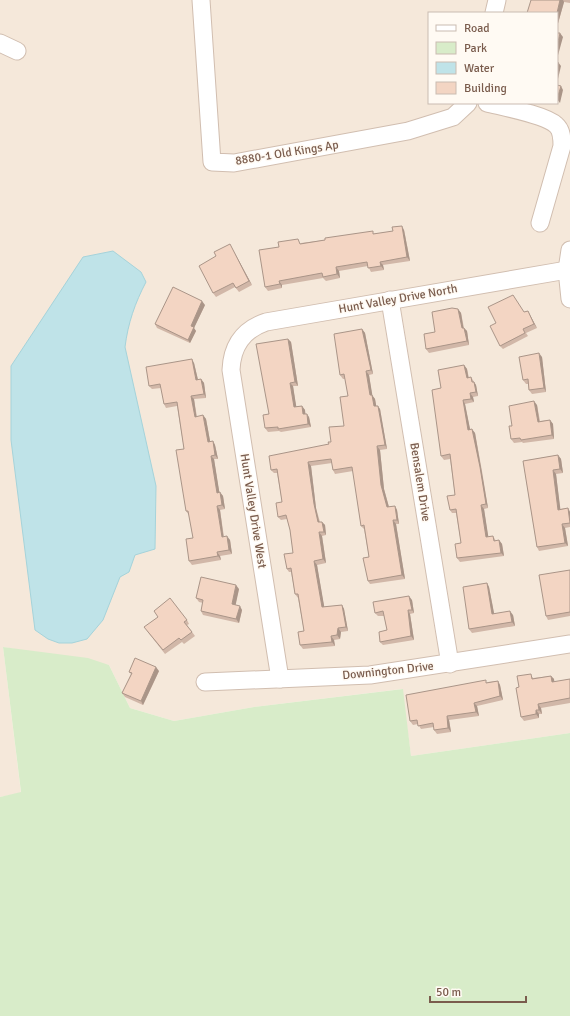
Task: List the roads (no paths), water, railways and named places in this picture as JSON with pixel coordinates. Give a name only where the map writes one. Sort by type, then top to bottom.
[{"type":"street","name":"8880-1 Old Kings Ap","points":[[201,0],[212,162],[234,163],[408,131],[453,117],[467,104]]},
{"type":"street","points":[[494,12],[497,0]]},
{"type":"street","points":[[0,43],[16,51]]},
{"type":"street","points":[[491,104],[547,120],[557,126],[561,133],[562,146],[540,223]]},
{"type":"street","points":[[570,250],[567,270],[570,299]]},
{"type":"street","name":"Hunt Valley Drive North","points":[[237,343],[245,333],[255,326],[266,322],[567,270]]},
{"type":"street","name":"Bensalem Drive","points":[[390,300],[450,664]]},
{"type":"street","name":"Hunt Valley Drive West","points":[[237,343],[231,358],[230,370],[280,679]]},
{"type":"street","name":"Downington Drive","points":[[205,682],[370,675],[450,664],[570,644]]},
{"type":"water","points":[[113,251],[141,272],[146,282],[132,313],[125,347],[156,486],[155,549],[135,555],[129,572],[120,577],[103,620],[87,639],[72,643],[59,643],[48,639],[35,630],[11,440],[11,366],[83,257]]}]
